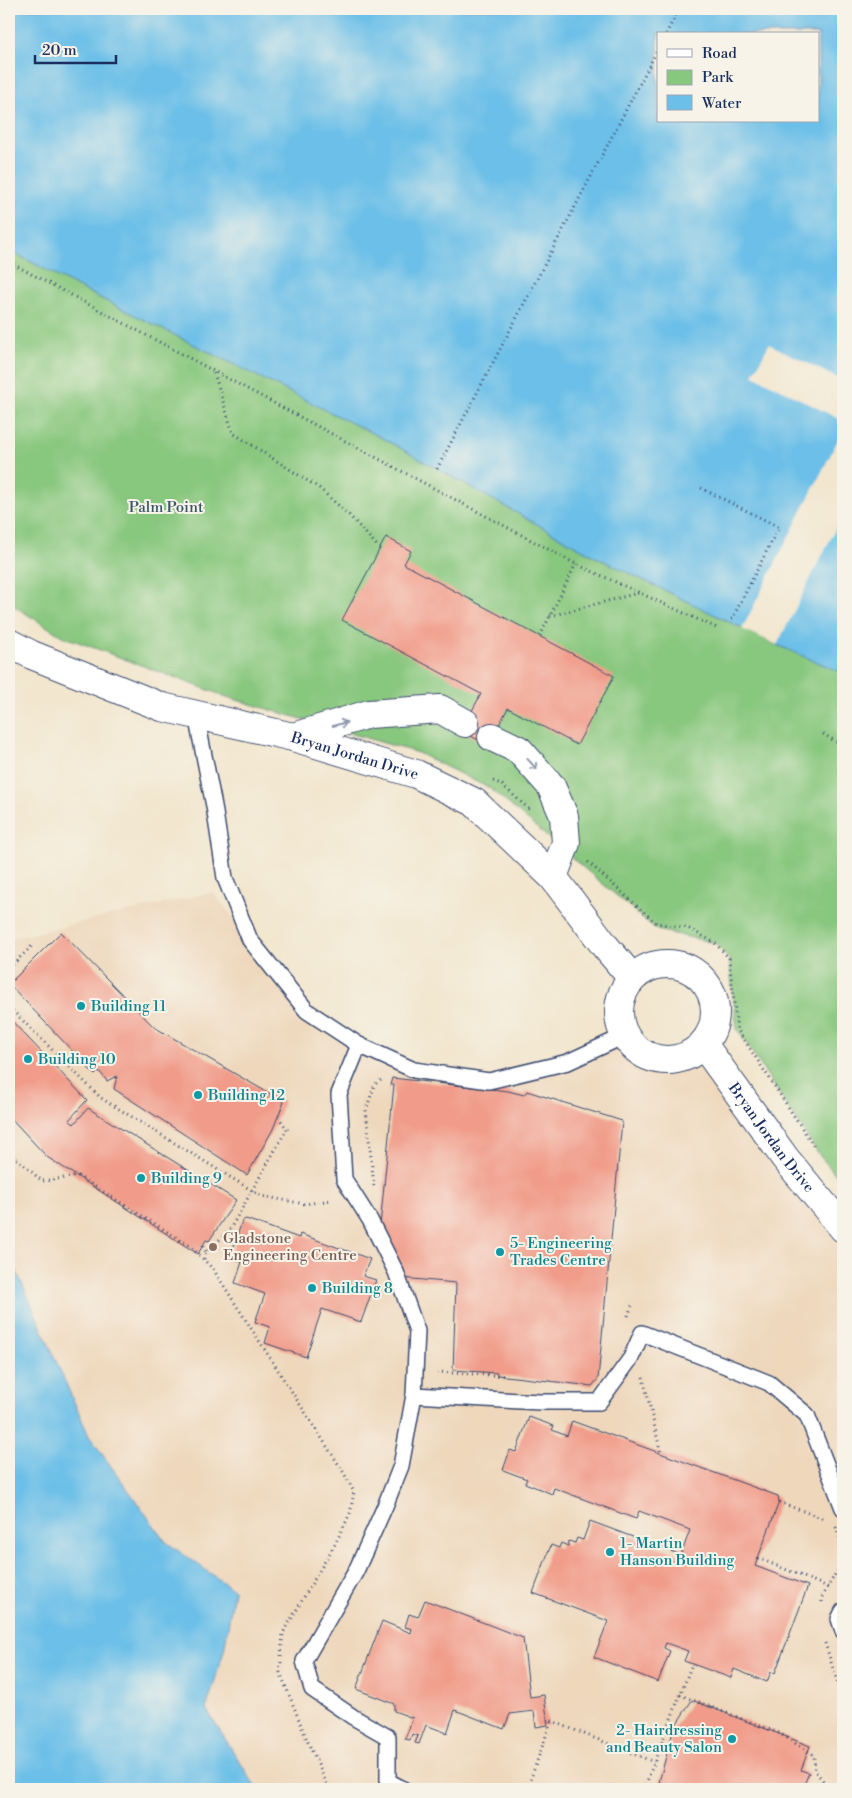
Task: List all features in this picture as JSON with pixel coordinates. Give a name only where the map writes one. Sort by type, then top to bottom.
[{"type":"main road","name":"Bryan Jordan Drive","points":[[9,643],[32,655],[162,707],[293,737],[416,774],[474,802],[553,877],[605,946],[632,978]]},
{"type":"main road","points":[[293,737],[369,714],[440,709],[465,723]]},
{"type":"main road","points":[[492,737],[519,750],[551,786],[564,816],[566,843],[553,877]]},
{"type":"main road","points":[[662,964],[679,965],[695,973],[706,984],[713,999],[715,1015],[712,1030],[703,1044],[688,1055],[671,1060],[653,1058],[636,1050],[624,1036],[619,1022],[619,1005],[623,991],[632,978],[646,968],[662,964]]},
{"type":"main road","name":"Bryan Jordan Drive","points":[[703,1044],[785,1158],[843,1228]]},
{"type":"lane","points":[[196,715],[214,806],[225,878],[250,940],[307,1011],[359,1045],[414,1070],[489,1081],[568,1062],[624,1036]]},
{"type":"lane","points":[[359,1045],[339,1094],[344,1179],[370,1220],[396,1272],[417,1331],[414,1395],[401,1466],[385,1506],[356,1571],[304,1661],[312,1689],[353,1717],[388,1736],[388,1781],[403,1789]]},
{"type":"lane","points":[[414,1395],[540,1402],[599,1402],[631,1358],[642,1333],[769,1383],[806,1416],[843,1508]]},
{"type":"lane","points":[[843,1611],[839,1619],[843,1631]]},
{"type":"path","points":[[667,32],[680,9]]},
{"type":"path","points":[[437,469],[657,51]]},
{"type":"path","points":[[9,262],[576,564],[719,629]]},
{"type":"path","points":[[214,372],[233,433],[320,488],[349,515],[380,549]]},
{"type":"path","points":[[701,488],[779,527],[730,623]]},
{"type":"path","points":[[540,636],[576,564]]},
{"type":"path","points":[[550,616],[638,593]]},
{"type":"path","points":[[823,734],[843,746]]},
{"type":"path","points":[[492,780],[501,784],[656,923],[688,928],[715,943],[729,958],[738,1030],[820,1156]]},
{"type":"path","points":[[9,968],[33,945]]},
{"type":"path","points":[[9,1007],[101,1098],[260,1196],[305,1204],[335,1200],[363,1210],[380,1212],[376,1202],[366,1110],[375,1084],[386,1078]]},
{"type":"path","points":[[204,1259],[206,1252],[229,1231],[287,1129],[279,1118]]},
{"type":"path","points":[[9,1152],[42,1181],[78,1176],[190,1246],[204,1259],[218,1277],[344,1473],[354,1492],[350,1514],[335,1544],[283,1633],[280,1672],[329,1789]]},
{"type":"path","points":[[203,1246],[206,1252]]},
{"type":"path","points":[[625,1322],[632,1305]]},
{"type":"path","points":[[436,1363],[438,1396]]},
{"type":"path","points":[[626,1364],[642,1373],[661,1454]]},
{"type":"path","points":[[437,1372],[506,1376]]},
{"type":"path","points":[[779,1502],[825,1519]]},
{"type":"path","points":[[835,1522],[843,1548]]},
{"type":"path","points":[[758,1558],[828,1587]]},
{"type":"path","points":[[644,1789],[692,1664]]},
{"type":"path","points":[[680,1695],[778,1733],[814,1755],[815,1771],[830,1789]]},
{"type":"path","points":[[547,1719],[654,1762]]},
{"type":"path","points":[[526,1789],[551,1722]]},
{"type":"shaded area","points":[[213,892],[307,1011],[414,1070],[489,1081],[624,1036],[636,1050],[653,1058],[671,1060],[688,1055],[703,1044],[843,1228],[843,1789],[257,1789],[206,1709],[224,1651],[234,1590],[166,1542],[89,1436],[9,1260],[9,939]]},
{"type":"green space","name":"Palm Point","points":[[9,250],[72,284],[384,439],[596,557],[777,645],[843,673],[843,1183],[820,1156],[737,1029],[729,959],[715,943],[657,930],[491,789],[418,753],[230,698],[62,636],[9,603]]},
{"type":"water","points":[[9,9],[843,9],[843,673],[777,645],[596,557],[384,439],[72,284],[9,250]]},
{"type":"water","points":[[9,1254],[89,1436],[166,1542],[234,1590],[224,1651],[206,1709],[257,1789],[9,1789]]},
{"type":"pier","points":[[769,344],[843,381],[843,421],[753,375]]},
{"type":"pier","points":[[843,430],[843,514],[777,645],[742,629]]},
{"type":"building","points":[[386,537],[411,551],[404,564],[614,676],[577,745],[508,708],[488,745],[461,731],[481,694],[342,620]]},
{"type":"building","points":[[61,932],[154,1027],[284,1102],[272,1131],[247,1175],[114,1089],[117,1076],[107,1081],[99,1071],[95,1075],[9,984]]},
{"type":"building","name":"Building 9","points":[[9,1018],[87,1100],[69,1120],[74,1124],[88,1108],[236,1200],[209,1241],[206,1240],[198,1254],[47,1157],[9,1116]]},
{"type":"building","name":"5- Engineering Trades Centre","points":[[392,1078],[508,1091],[524,1095],[527,1091],[622,1121],[598,1379],[592,1386],[497,1375],[497,1373],[453,1370],[456,1283],[402,1278],[380,1226],[394,1085],[390,1085]]},
{"type":"building","name":"Building 8","points":[[246,1219],[299,1238],[300,1234],[370,1259],[363,1276],[376,1280],[361,1322],[322,1309],[306,1357],[265,1343],[270,1327],[255,1322],[265,1294],[235,1283],[242,1262],[234,1259],[236,1253],[232,1252],[242,1221]]},
{"type":"building","name":"1- Martin Hanson Building","points":[[529,1417],[554,1426],[552,1430],[567,1436],[572,1421],[778,1496],[779,1502],[755,1566],[808,1586],[775,1673],[771,1672],[767,1682],[734,1669],[731,1678],[684,1661],[688,1651],[666,1643],[664,1648],[670,1651],[658,1682],[594,1657],[608,1621],[533,1593],[551,1545],[559,1548],[561,1543],[568,1546],[569,1541],[575,1543],[577,1538],[583,1540],[590,1521],[681,1555],[690,1530],[639,1511],[636,1519],[554,1488],[552,1494],[525,1483],[527,1479],[503,1470],[510,1450],[516,1452]]},
{"type":"building","points":[[425,1600],[523,1638],[530,1697],[544,1695],[548,1725],[536,1727],[534,1711],[510,1714],[504,1729],[455,1710],[447,1733],[426,1725],[419,1744],[415,1743],[418,1736],[412,1734],[410,1740],[405,1739],[413,1718],[394,1711],[394,1704],[356,1689],[382,1621],[411,1633],[412,1629],[405,1627],[409,1614],[418,1617]]},
{"type":"building","name":"2- Hairdressing and Beauty Salon","points":[[692,1700],[810,1746],[801,1770],[809,1773],[802,1789],[676,1789],[659,1782],[674,1728]]},
{"type":"place","name":"Building 11","points":[[81,1006]]},
{"type":"place","name":"Building 10","points":[[28,1059]]},
{"type":"place","name":"Building 12","points":[[198,1095]]},
{"type":"place","name":"Building 9","points":[[141,1178]]},
{"type":"place","name":"Gladstone Engineering Centre","points":[[213,1247]]},
{"type":"place","name":"5- Engineering Trades Centre","points":[[500,1252]]},
{"type":"place","name":"Building 8","points":[[312,1288]]},
{"type":"place","name":"1- Martin Hanson Building","points":[[610,1552]]},
{"type":"place","name":"2- Hairdressing and Beauty Salon","points":[[732,1739]]}]
